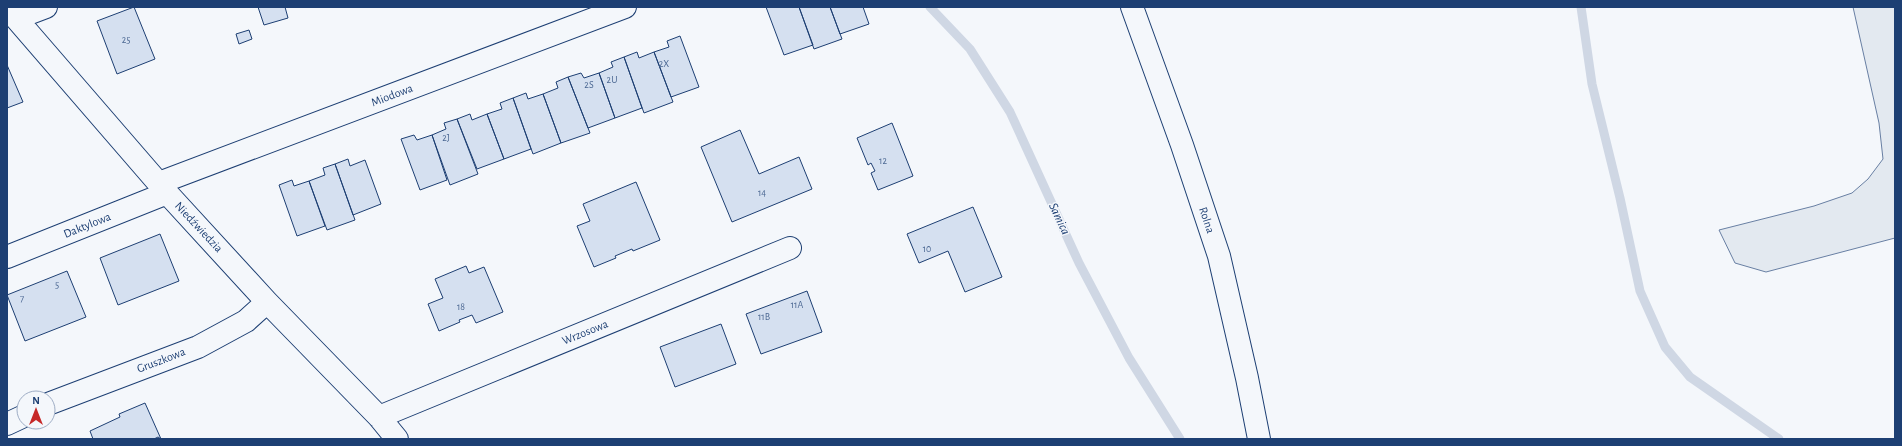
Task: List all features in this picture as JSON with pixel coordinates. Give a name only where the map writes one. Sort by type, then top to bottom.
[{"type":"street","points":[[12,13],[46,7]]},
{"type":"street","name":"Miodowa","points":[[163,188],[625,7]]},
{"type":"street","name":"Rolna","points":[[1132,7],[1182,145],[1219,256],[1247,378],[1259,439]]},
{"type":"street","name":"Niedźwiedzia","points":[[12,13],[163,188],[267,302],[379,417],[398,439]]},
{"type":"street","name":"Daktylowa","points":[[7,258],[163,188]]},
{"type":"street","name":"Wrzosowa","points":[[379,417],[790,248]]},
{"type":"street","name":"Gruszkowa","points":[[56,401],[198,346],[246,321],[267,302]]},
{"type":"shaded area","points":[[1853,7],[1895,7],[1895,238],[1766,272],[1735,263],[1719,230],[1814,206],[1852,193],[1868,179],[1883,159],[1879,123]]},
{"type":"building","points":[[134,7],[155,59],[117,74],[97,21]]},
{"type":"building","points":[[258,7],[285,7],[288,18],[264,25]]},
{"type":"building","points":[[766,7],[799,7],[813,45],[784,55]]},
{"type":"building","points":[[799,7],[830,7],[842,39],[814,49]]},
{"type":"building","points":[[830,7],[863,7],[869,24],[840,34]]},
{"type":"building","points":[[249,30],[252,39],[239,44],[236,34]]},
{"type":"building","points":[[680,36],[699,87],[671,97],[654,52],[669,47],[667,41]]},
{"type":"building","points":[[637,52],[639,58],[654,52],[673,102],[644,113],[624,57]]},
{"type":"building","points":[[624,57],[642,108],[615,118],[599,73],[613,67],[611,62]]},
{"type":"building","points":[[7,65],[23,102],[7,108]]},
{"type":"building","points":[[581,73],[584,78],[599,73],[615,118],[588,128],[568,77]]},
{"type":"building","points":[[568,77],[590,133],[561,143],[543,94],[558,88],[556,82]]},
{"type":"building","points":[[526,93],[528,99],[543,94],[561,143],[533,154],[513,98]]},
{"type":"building","points":[[513,98],[531,149],[504,159],[487,114],[502,109],[500,103]]},
{"type":"building","points":[[470,114],[472,120],[487,114],[504,159],[477,169],[457,119]]},
{"type":"building","points":[[457,119],[478,174],[450,185],[432,135],[446,129],[444,123]]},
{"type":"building","points":[[892,123],[913,176],[878,190],[871,173],[875,171],[871,163],[868,165],[857,138]]},
{"type":"building","points":[[740,130],[759,174],[799,157],[812,189],[732,222],[701,147]]},
{"type":"building","points":[[414,135],[417,140],[432,135],[447,180],[420,190],[401,139]]},
{"type":"building","points":[[348,159],[350,166],[365,160],[381,204],[353,215],[335,164]]},
{"type":"building","points":[[335,164],[355,220],[327,230],[309,181],[325,175],[323,168]]},
{"type":"building","points":[[292,180],[294,186],[309,181],[325,226],[297,236],[279,185]]},
{"type":"building","points":[[636,182],[660,240],[633,251],[632,249],[615,256],[616,258],[594,267],[577,226],[590,221],[583,204]]},
{"type":"building","points":[[973,207],[1002,277],[965,292],[948,251],[919,263],[907,234]]},
{"type":"building","points":[[160,234],[179,281],[118,305],[100,258]]},
{"type":"building","points":[[466,266],[469,273],[484,267],[503,312],[476,323],[472,315],[439,331],[428,304],[443,298],[435,279]]},
{"type":"building","points":[[67,271],[86,317],[25,341],[7,295]]},
{"type":"building","points":[[807,291],[822,332],[761,354],[746,314]]},
{"type":"building","points":[[721,324],[736,364],[675,387],[660,347]]},
{"type":"building","points":[[145,403],[161,439],[158,437],[154,439],[93,439],[90,431],[120,417],[119,414]]},
{"type":"waterway","name":"Samica","points":[[930,7],[970,49],[1010,112],[1079,263],[1129,358],[1180,439]]},
{"type":"waterway","points":[[1581,7],[1592,84],[1620,198],[1640,291],[1665,347],[1690,377],[1779,439]]}]
